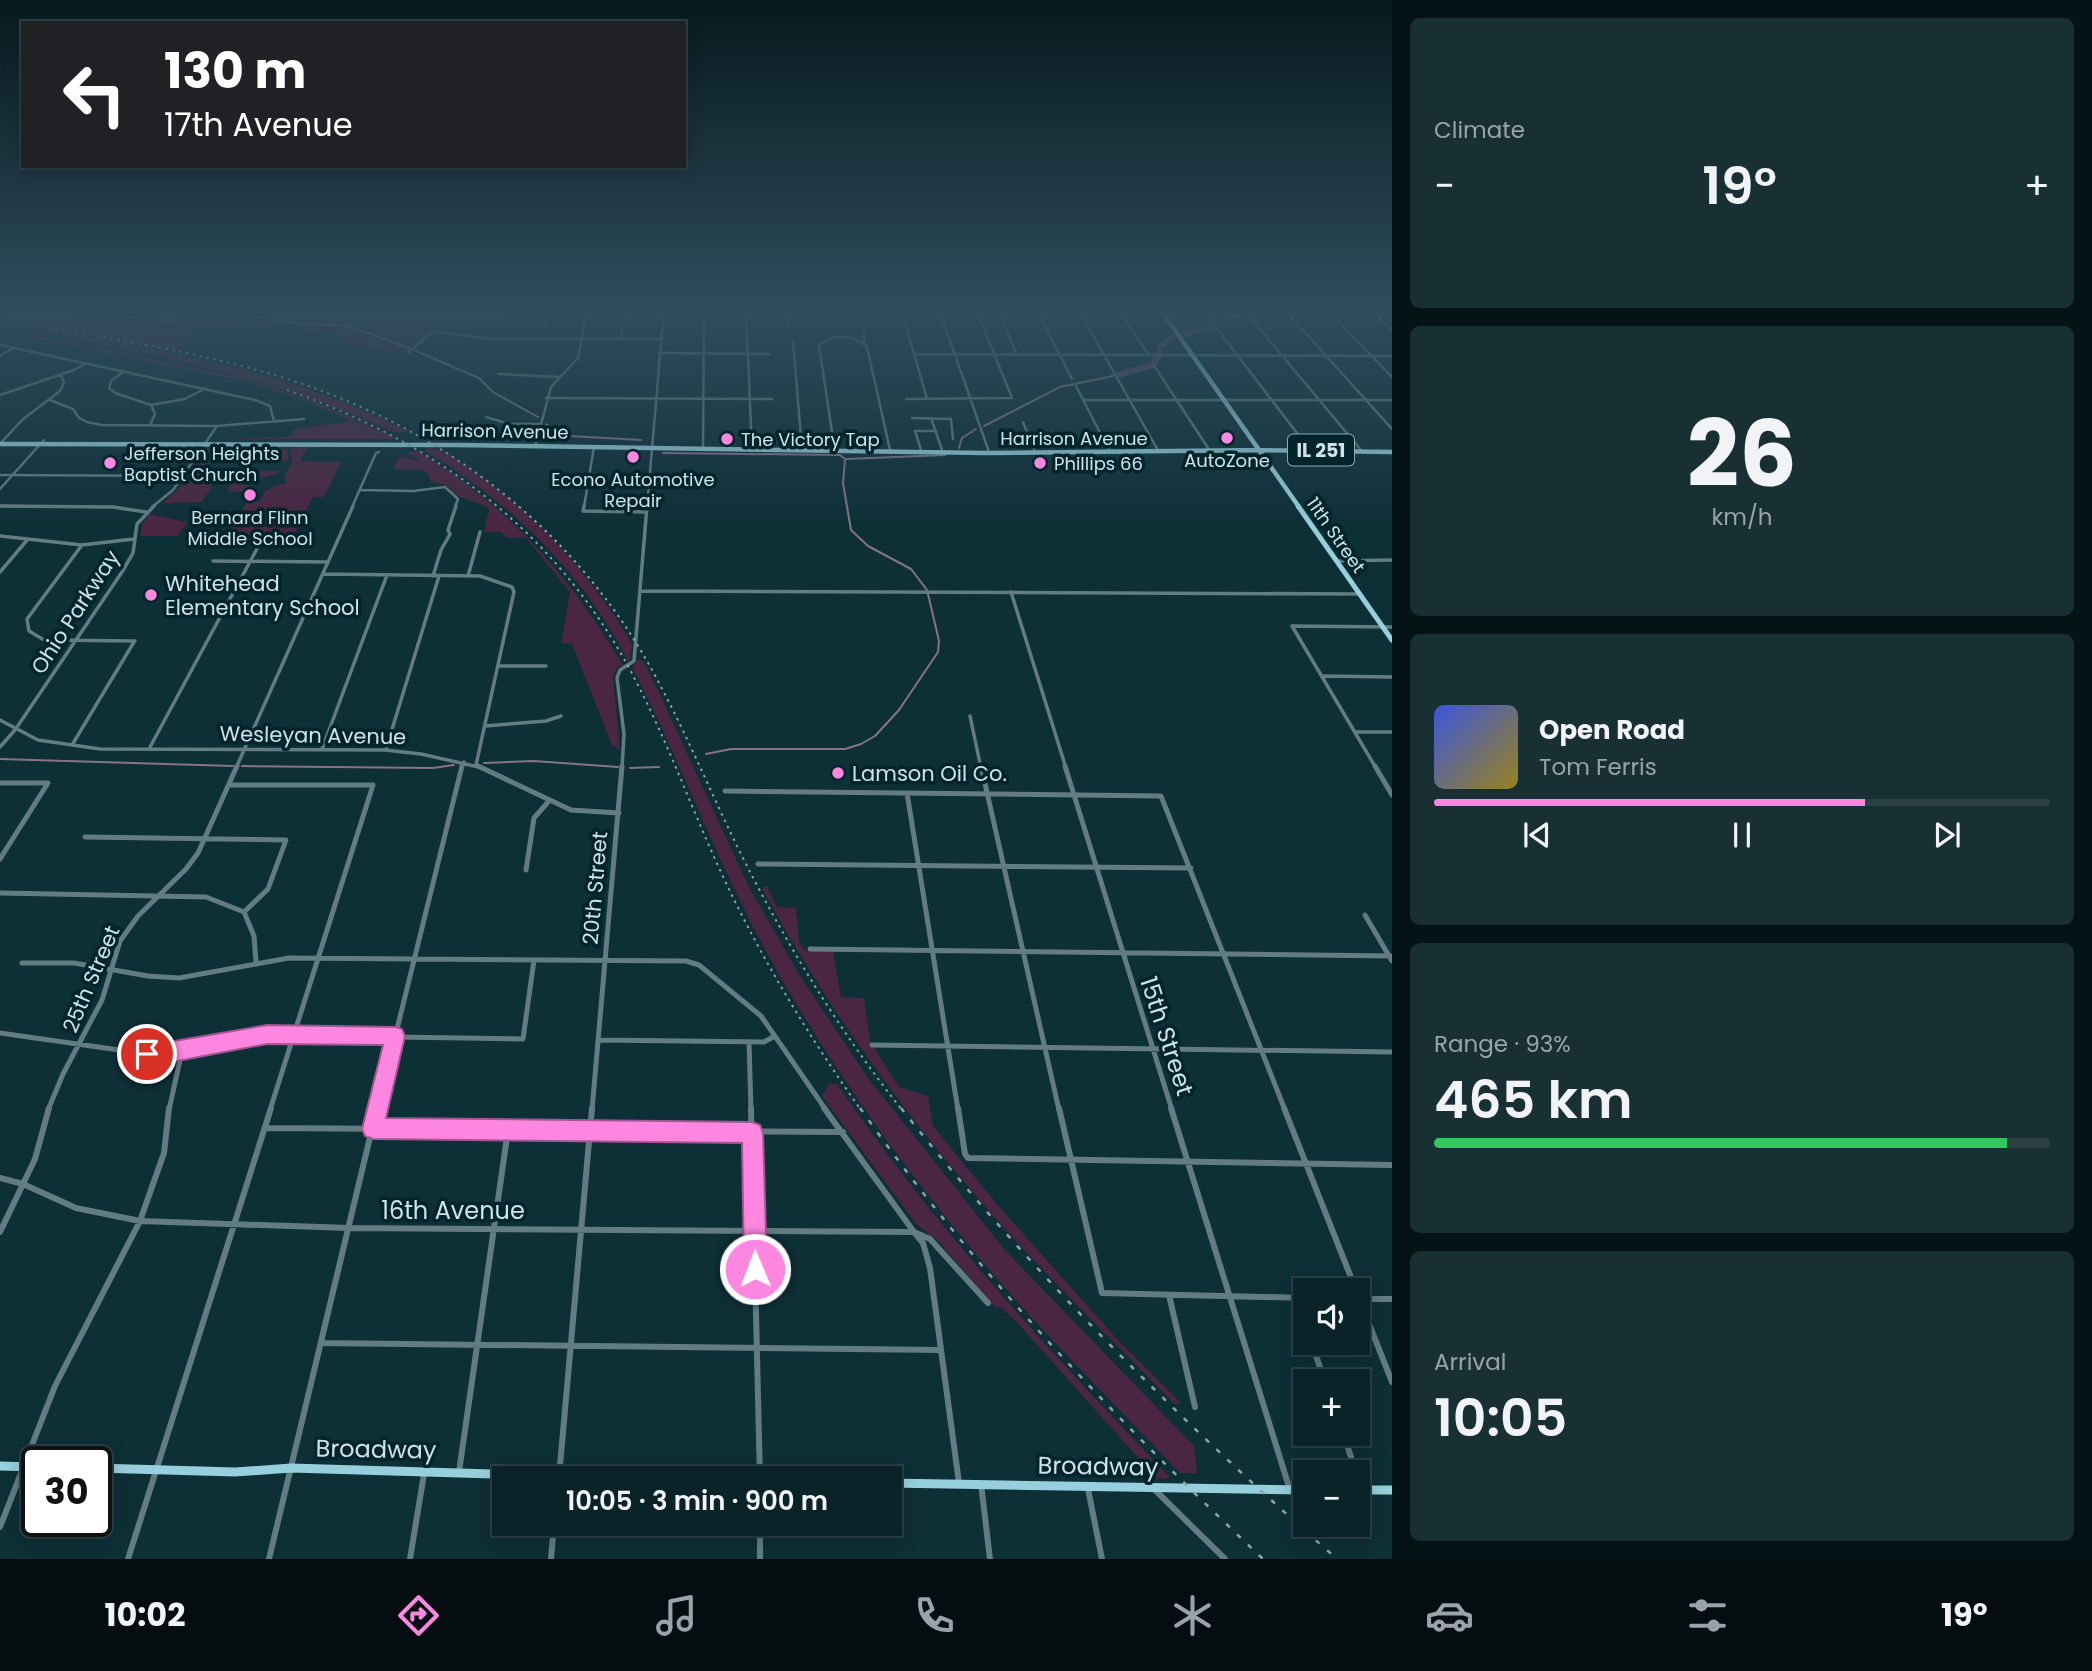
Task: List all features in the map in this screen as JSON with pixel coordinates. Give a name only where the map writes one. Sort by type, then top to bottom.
[{"type":"main road","name":"11th Street","points":[[1212,382],[1392,640]]},
{"type":"main road","name":"Harrison Avenue","points":[[1,442],[536,443],[752,449],[1110,453],[1392,452]]},
{"type":"main road","name":"Harrison Avenue","points":[[454,443],[989,452]]},
{"type":"main road","name":"Harrison Avenue","points":[[1260,452],[1384,452]]},
{"type":"main road","points":[[0,1466],[21,1467]]},
{"type":"main road","name":"Broadway","points":[[112,1468],[238,1472],[291,1468],[492,1474]]},
{"type":"main road","name":"Broadway","points":[[902,1483],[1088,1489],[1290,1490]]},
{"type":"main road","points":[[1370,1490],[1392,1490]]},
{"type":"street","points":[[0,395],[40,382]]},
{"type":"street","points":[[1,442],[22,420],[60,391],[64,382]]},
{"type":"street","points":[[111,382],[109,388],[115,393],[151,405],[185,399],[207,388]]},
{"type":"street","points":[[177,382],[270,404],[275,421]]},
{"type":"street","points":[[536,443],[546,398],[556,382]]},
{"type":"street","name":"20th Street","points":[[560,1466],[619,813],[624,734],[617,678],[620,670],[634,662],[657,382]]},
{"type":"street","points":[[703,447],[704,382]]},
{"type":"street","points":[[750,382],[752,449]]},
{"type":"street","points":[[796,382],[802,449]]},
{"type":"street","points":[[824,382],[834,450]]},
{"type":"street","points":[[873,382],[890,450]]},
{"type":"street","points":[[922,382],[927,399]]},
{"type":"street","points":[[964,382],[989,452]]},
{"type":"street","points":[[906,399],[1009,399],[1013,396],[1007,382]]},
{"type":"street","points":[[1119,382],[1159,453]]},
{"type":"street","points":[[1164,382],[1211,452]]},
{"type":"street","points":[[1258,382],[1310,450]]},
{"type":"street","points":[[1303,382],[1361,450]]},
{"type":"street","points":[[1350,382],[1392,429]]},
{"type":"street","points":[[1076,386],[1110,453]]},
{"type":"street","points":[[546,398],[772,398]]},
{"type":"street","points":[[50,400],[74,409],[79,418],[87,422],[102,425],[217,425],[304,419]]},
{"type":"street","points":[[1083,400],[1392,400]]},
{"type":"street","points":[[150,425],[155,415],[151,405]]},
{"type":"street","points":[[486,417],[509,424],[540,424]]},
{"type":"street","points":[[912,418],[951,419],[953,439]]},
{"type":"street","points":[[931,418],[942,450]]},
{"type":"street","points":[[1023,422],[1035,452]]},
{"type":"street","name":"Ohio Parkway","points":[[0,747],[15,730],[122,572],[133,553],[137,524],[146,512],[173,490],[217,425]]},
{"type":"street","points":[[921,450],[915,431],[936,431]]},
{"type":"street","points":[[0,489],[42,442]]},
{"type":"street","points":[[594,447],[583,512],[646,512]]},
{"type":"street","name":"25th Street","points":[[0,1232],[35,1159],[49,1107],[63,1074],[102,1000],[120,941],[127,929],[157,896],[186,869],[205,839],[376,453],[379,452]]},
{"type":"street","points":[[0,475],[183,476]]},
{"type":"street","points":[[360,490],[413,491],[445,487],[458,499],[385,750]]},
{"type":"street","points":[[0,506],[113,507],[146,512]]},
{"type":"street","points":[[468,576],[480,532]]},
{"type":"street","points":[[0,536],[82,545],[134,539]]},
{"type":"street","points":[[0,572],[28,539]]},
{"type":"street","points":[[72,746],[135,641],[44,640],[29,631],[27,619],[82,545]]},
{"type":"street","points":[[149,749],[259,545]]},
{"type":"street","points":[[1337,561],[1392,560]]},
{"type":"street","points":[[213,561],[327,562]]},
{"type":"street","points":[[322,575],[468,576],[489,579],[512,587],[514,592],[476,765]]},
{"type":"street","points":[[322,749],[387,575]]},
{"type":"street","points":[[640,591],[1360,594]]},
{"type":"street","name":"15th Street","points":[[1011,592],[1290,1490]]},
{"type":"street","points":[[1392,627],[1292,626],[1392,795]]},
{"type":"street","points":[[499,666],[545,666]]},
{"type":"street","points":[[1323,676],[1392,677]]},
{"type":"street","points":[[485,726],[546,721],[561,716]]},
{"type":"street","points":[[970,716],[1102,1293],[1293,1298]]},
{"type":"street","name":"Wesleyan Avenue","points":[[0,720],[38,740],[100,749],[385,750],[476,765],[571,810],[619,813]]},
{"type":"street","points":[[1356,732],[1392,732]]},
{"type":"street","points":[[269,1559],[458,773],[464,762]]},
{"type":"street","points":[[0,783],[48,783],[0,859]]},
{"type":"street","points":[[128,1559],[373,785],[229,785]]},
{"type":"street","points":[[725,791],[1161,796],[1351,1278]]},
{"type":"street","points":[[907,793],[965,1154],[972,1160],[1392,1165]]},
{"type":"street","points":[[526,870],[534,818],[549,801]]},
{"type":"street","points":[[85,837],[286,839],[268,889],[244,912]]},
{"type":"street","points":[[758,864],[1191,868]]},
{"type":"street","points":[[0,893],[206,897],[244,912],[254,936],[256,962]]},
{"type":"street","points":[[1365,915],[1391,957]]},
{"type":"street","points":[[810,949],[1391,957]]},
{"type":"street","points":[[22,962],[74,963],[148,976],[179,978],[256,962],[319,958],[686,961],[699,965],[750,1004],[761,1016],[773,1037],[923,1243],[930,1268],[959,1484]]},
{"type":"street","points":[[0,1033],[82,1042],[147,1054],[182,1051],[243,1037],[295,1035],[523,1039],[534,960]]},
{"type":"street","points":[[599,1040],[764,1042],[773,1037]]},
{"type":"street","points":[[749,1042],[760,1466]]},
{"type":"street","points":[[872,1045],[1392,1052]]},
{"type":"street","points":[[31,1446],[55,1386],[140,1221],[164,1153],[170,1098],[182,1051]]},
{"type":"street","points":[[265,1128],[844,1132]]},
{"type":"street","points":[[459,1472],[508,1130]]},
{"type":"street","name":"16th Avenue","points":[[0,1178],[23,1184],[76,1208],[140,1221],[349,1228],[914,1232]]},
{"type":"street","points":[[914,1232],[930,1239],[988,1303]]},
{"type":"street","points":[[1169,1295],[1195,1407]]},
{"type":"street","points":[[1370,1298],[1392,1299]]},
{"type":"street","points":[[1370,1328],[1392,1382]]},
{"type":"street","points":[[321,1343],[941,1350]]},
{"type":"street","points":[[410,1559],[425,1471]]},
{"type":"street","points":[[0,1527],[21,1472]]},
{"type":"street","points":[[981,1484],[990,1559]]},
{"type":"street","points":[[1153,1488],[1225,1559]]},
{"type":"street","points":[[1088,1489],[1102,1559]]},
{"type":"street","points":[[551,1559],[553,1536]]},
{"type":"street","points":[[760,1536],[760,1559]]},
{"type":"shaded area","points":[[248,382],[255,382],[318,403],[398,439],[212,439],[290,437],[295,429],[351,421],[309,402]]},
{"type":"shaded area","points":[[259,382],[285,382],[311,390],[408,432],[395,433],[299,394]]},
{"type":"shaded area","points":[[308,446],[300,461],[341,462],[324,497],[313,497],[291,540],[224,539],[246,503],[260,501],[266,490],[272,490],[268,488],[286,483],[284,477],[292,462],[291,449]]},
{"type":"shaded area","points":[[207,448],[228,449],[197,473],[211,477],[215,473],[219,474],[202,502],[163,503],[182,485]]},
{"type":"shaded area","points":[[428,448],[451,456],[495,488],[518,506],[561,548],[599,594],[632,644],[629,663],[590,600],[542,543],[486,493],[425,451]]},
{"type":"shaded area","points":[[229,449],[287,449],[289,460],[274,462],[276,456],[242,462],[242,457],[227,453]]},
{"type":"shaded area","points":[[416,450],[449,471],[507,518],[558,571],[581,601],[623,665],[617,667],[613,677],[620,751],[612,745],[572,644],[561,643],[570,592],[526,538],[507,538],[501,532],[484,532],[489,509],[485,506],[461,497],[447,486],[430,482],[430,477],[424,470],[393,469],[399,456],[419,461],[416,457],[405,454]]},
{"type":"shaded area","points":[[280,469],[276,474],[251,481],[246,491],[228,492],[228,481],[234,471]]},
{"type":"shaded area","points":[[150,514],[187,523],[178,536],[140,536],[142,524]]},
{"type":"shaded area","points":[[638,660],[643,660],[655,684],[748,885],[800,976],[868,1078],[1004,1249],[1194,1446],[1197,1473],[1180,1473],[1021,1306],[943,1214],[862,1106],[789,992],[749,918],[632,667]]},
{"type":"shaded area","points":[[767,886],[777,907],[796,908],[799,943],[806,951],[833,951],[841,997],[864,998],[870,1041],[899,1087],[928,1096],[933,1126],[995,1202],[1116,1338],[1181,1403],[1174,1404],[1044,1271],[927,1137],[855,1040],[822,990],[762,888]]},
{"type":"shaded area","points":[[829,1084],[837,1084],[954,1239],[1038,1337],[1171,1478],[1157,1479],[1015,1320],[1000,1307],[995,1307],[938,1241],[916,1224],[822,1096]]},
{"type":"waterway","points":[[483,382],[493,392],[538,417]]},
{"type":"waterway","points":[[984,426],[1060,387],[1085,382]]},
{"type":"waterway","points":[[546,424],[559,433],[570,436],[641,440]]},
{"type":"waterway","points":[[959,448],[962,438],[976,429]]},
{"type":"waterway","points":[[663,453],[840,455],[845,459]]},
{"type":"waterway","points":[[846,459],[945,455]]},
{"type":"waterway","points":[[845,460],[843,483],[851,530],[868,546],[911,569],[927,590]]},
{"type":"waterway","points":[[706,754],[731,749],[845,749],[875,736],[899,710],[938,652],[939,641],[928,594]]},
{"type":"waterway","points":[[0,759],[233,766]]},
{"type":"waterway","points":[[484,763],[534,761],[618,767]]},
{"type":"waterway","points":[[242,766],[433,768],[454,765]]},
{"type":"waterway","points":[[630,768],[659,767]]},
{"type":"railway","points":[[294,382],[332,395],[390,421],[445,452],[496,488],[543,529],[587,575],[625,626],[658,681],[781,930],[838,1022],[902,1110]]},
{"type":"railway","points":[[287,390],[341,411],[439,464],[484,495],[525,531],[563,572],[597,616],[628,666],[655,719],[726,883],[756,942],[806,1028],[861,1110]]},
{"type":"railway","points":[[860,1108],[952,1229],[1050,1344],[1154,1453],[1263,1559]]},
{"type":"railway","points":[[901,1108],[1001,1228],[1108,1343],[1278,1507],[1337,1559]]},
{"type":"place","name":"AutoZone","points":[[1227,438]]},
{"type":"place","name":"The Victory Tap","points":[[727,439]]},
{"type":"place","name":"Econo Automotive Repair","points":[[633,457]]},
{"type":"place","name":"Jefferson Heights Baptist Church","points":[[110,463]]},
{"type":"place","name":"Phillips 66","points":[[1040,463]]},
{"type":"place","name":"Bernard Flinn Middle School","points":[[250,495]]},
{"type":"place","name":"Whitehead Elementary School","points":[[151,595]]},
{"type":"place","name":"Lamson Oil Co.","points":[[838,773]]},
{"type":"route","points":[[147,1054],[167,1053],[243,1037],[267,1035],[396,1036],[373,1129],[752,1133],[755,1269]]}]
